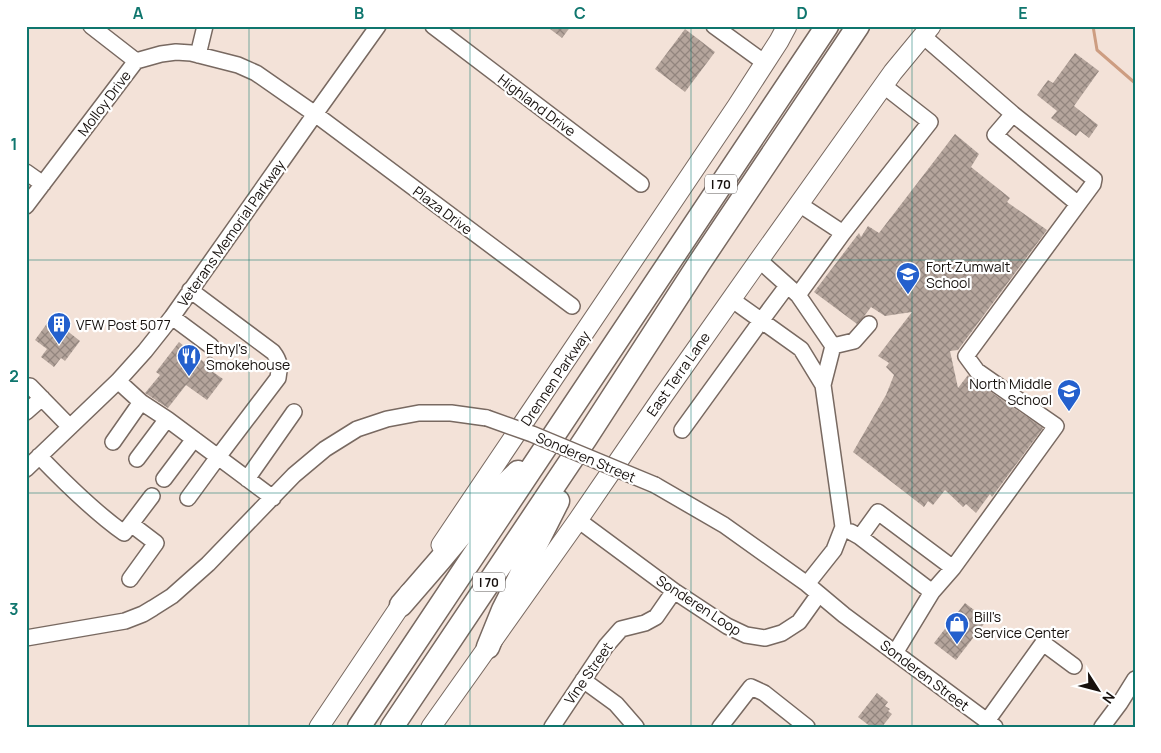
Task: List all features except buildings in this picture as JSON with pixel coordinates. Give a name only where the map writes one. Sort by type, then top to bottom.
[{"type":"highway","name":"I 70","points":[[359,727],[827,26]]},
{"type":"highway","name":"I 70","points":[[392,727],[586,438],[700,262],[858,26]]},
{"type":"highway","points":[[488,647],[503,610],[569,480],[586,438]]},
{"type":"highway","points":[[401,605],[495,494],[545,448]]},
{"type":"main road","name":"Drennen Parkway","points":[[319,727],[715,140],[787,26]]},
{"type":"main road","name":"East Terra Lane","points":[[431,727],[578,520],[758,260],[884,86],[927,31]]},
{"type":"street","points":[[91,26],[136,61]]},
{"type":"street","points":[[198,55],[205,26]]},
{"type":"street","name":"Veterans Memorial Parkway","points":[[26,469],[118,381],[145,351],[172,316],[378,26]]},
{"type":"street","name":"Highland Drive","points":[[433,26],[641,184]]},
{"type":"street","points":[[714,26],[765,63]]},
{"type":"street","points":[[895,653],[932,592],[953,568],[1056,426],[977,371],[966,356],[1093,184],[1094,179],[1019,118],[927,31]]},
{"type":"street","name":"Molloy Drive","points":[[26,206],[136,61],[176,52],[191,53],[238,65],[256,73],[315,114]]},
{"type":"street","points":[[682,430],[761,321],[793,290],[843,233],[930,122],[884,86]]},
{"type":"street","name":"Plaza Drive","points":[[315,114],[572,306]]},
{"type":"street","points":[[1019,118],[994,135],[1078,204]]},
{"type":"street","points":[[26,172],[43,184]]},
{"type":"street","points":[[799,204],[843,233]]},
{"type":"street","points":[[758,260],[793,290],[833,346],[823,385],[843,527],[834,550],[806,584]]},
{"type":"street","points":[[188,498],[278,378],[280,369],[278,358],[273,352],[190,290]]},
{"type":"street","points":[[731,299],[801,349],[823,385]]},
{"type":"street","points":[[172,316],[211,346]]},
{"type":"street","points":[[833,346],[854,341],[869,324]]},
{"type":"street","points":[[118,381],[141,402],[167,419],[272,498]]},
{"type":"street","points":[[26,386],[30,386],[70,428]]},
{"type":"street","points":[[26,412],[42,398]]},
{"type":"street","points":[[113,442],[141,402]]},
{"type":"street","points":[[247,479],[294,412]]},
{"type":"street","name":"Sonderen Street","points":[[26,638],[124,621],[143,614],[172,596],[208,564],[294,475],[325,449],[357,429],[387,419],[419,413],[451,413],[487,418],[532,434],[654,485],[724,525],[806,584],[844,615],[991,724]]},
{"type":"street","points":[[137,460],[167,419]]},
{"type":"street","points":[[164,479],[194,439]]},
{"type":"street","points":[[39,456],[67,484],[124,533],[152,496]]},
{"type":"street","points":[[860,537],[878,512],[953,568]]},
{"type":"street","name":"Sonderen Loop","points":[[578,520],[674,591],[727,626],[746,635],[764,638],[782,633],[799,622],[819,594]]},
{"type":"street","points":[[130,579],[156,543],[131,524]]},
{"type":"street","points":[[843,527],[860,537],[932,592]]},
{"type":"street","name":"Vine Street","points":[[552,727],[606,646],[621,629],[645,623],[656,616],[674,591]]},
{"type":"street","points":[[991,724],[1043,644],[1074,666]]},
{"type":"street","points":[[1102,727],[1135,679]]},
{"type":"street","points":[[583,680],[616,704],[636,727]]},
{"type":"street","points":[[720,727],[751,687],[764,693],[807,727]]},
{"type":"waterway","points":[[1093,26],[1097,50],[1135,83]]},
{"type":"place","name":"Fort Zumwalt School","points":[[908,295]]},
{"type":"place","name":"VFW Post 5077","points":[[59,345]]},
{"type":"place","name":"Ethyl's Smokehouse","points":[[189,377]]},
{"type":"place","name":"North Middle School","points":[[1069,412]]},
{"type":"place","name":"Bill's Service Center","points":[[957,645]]}]
